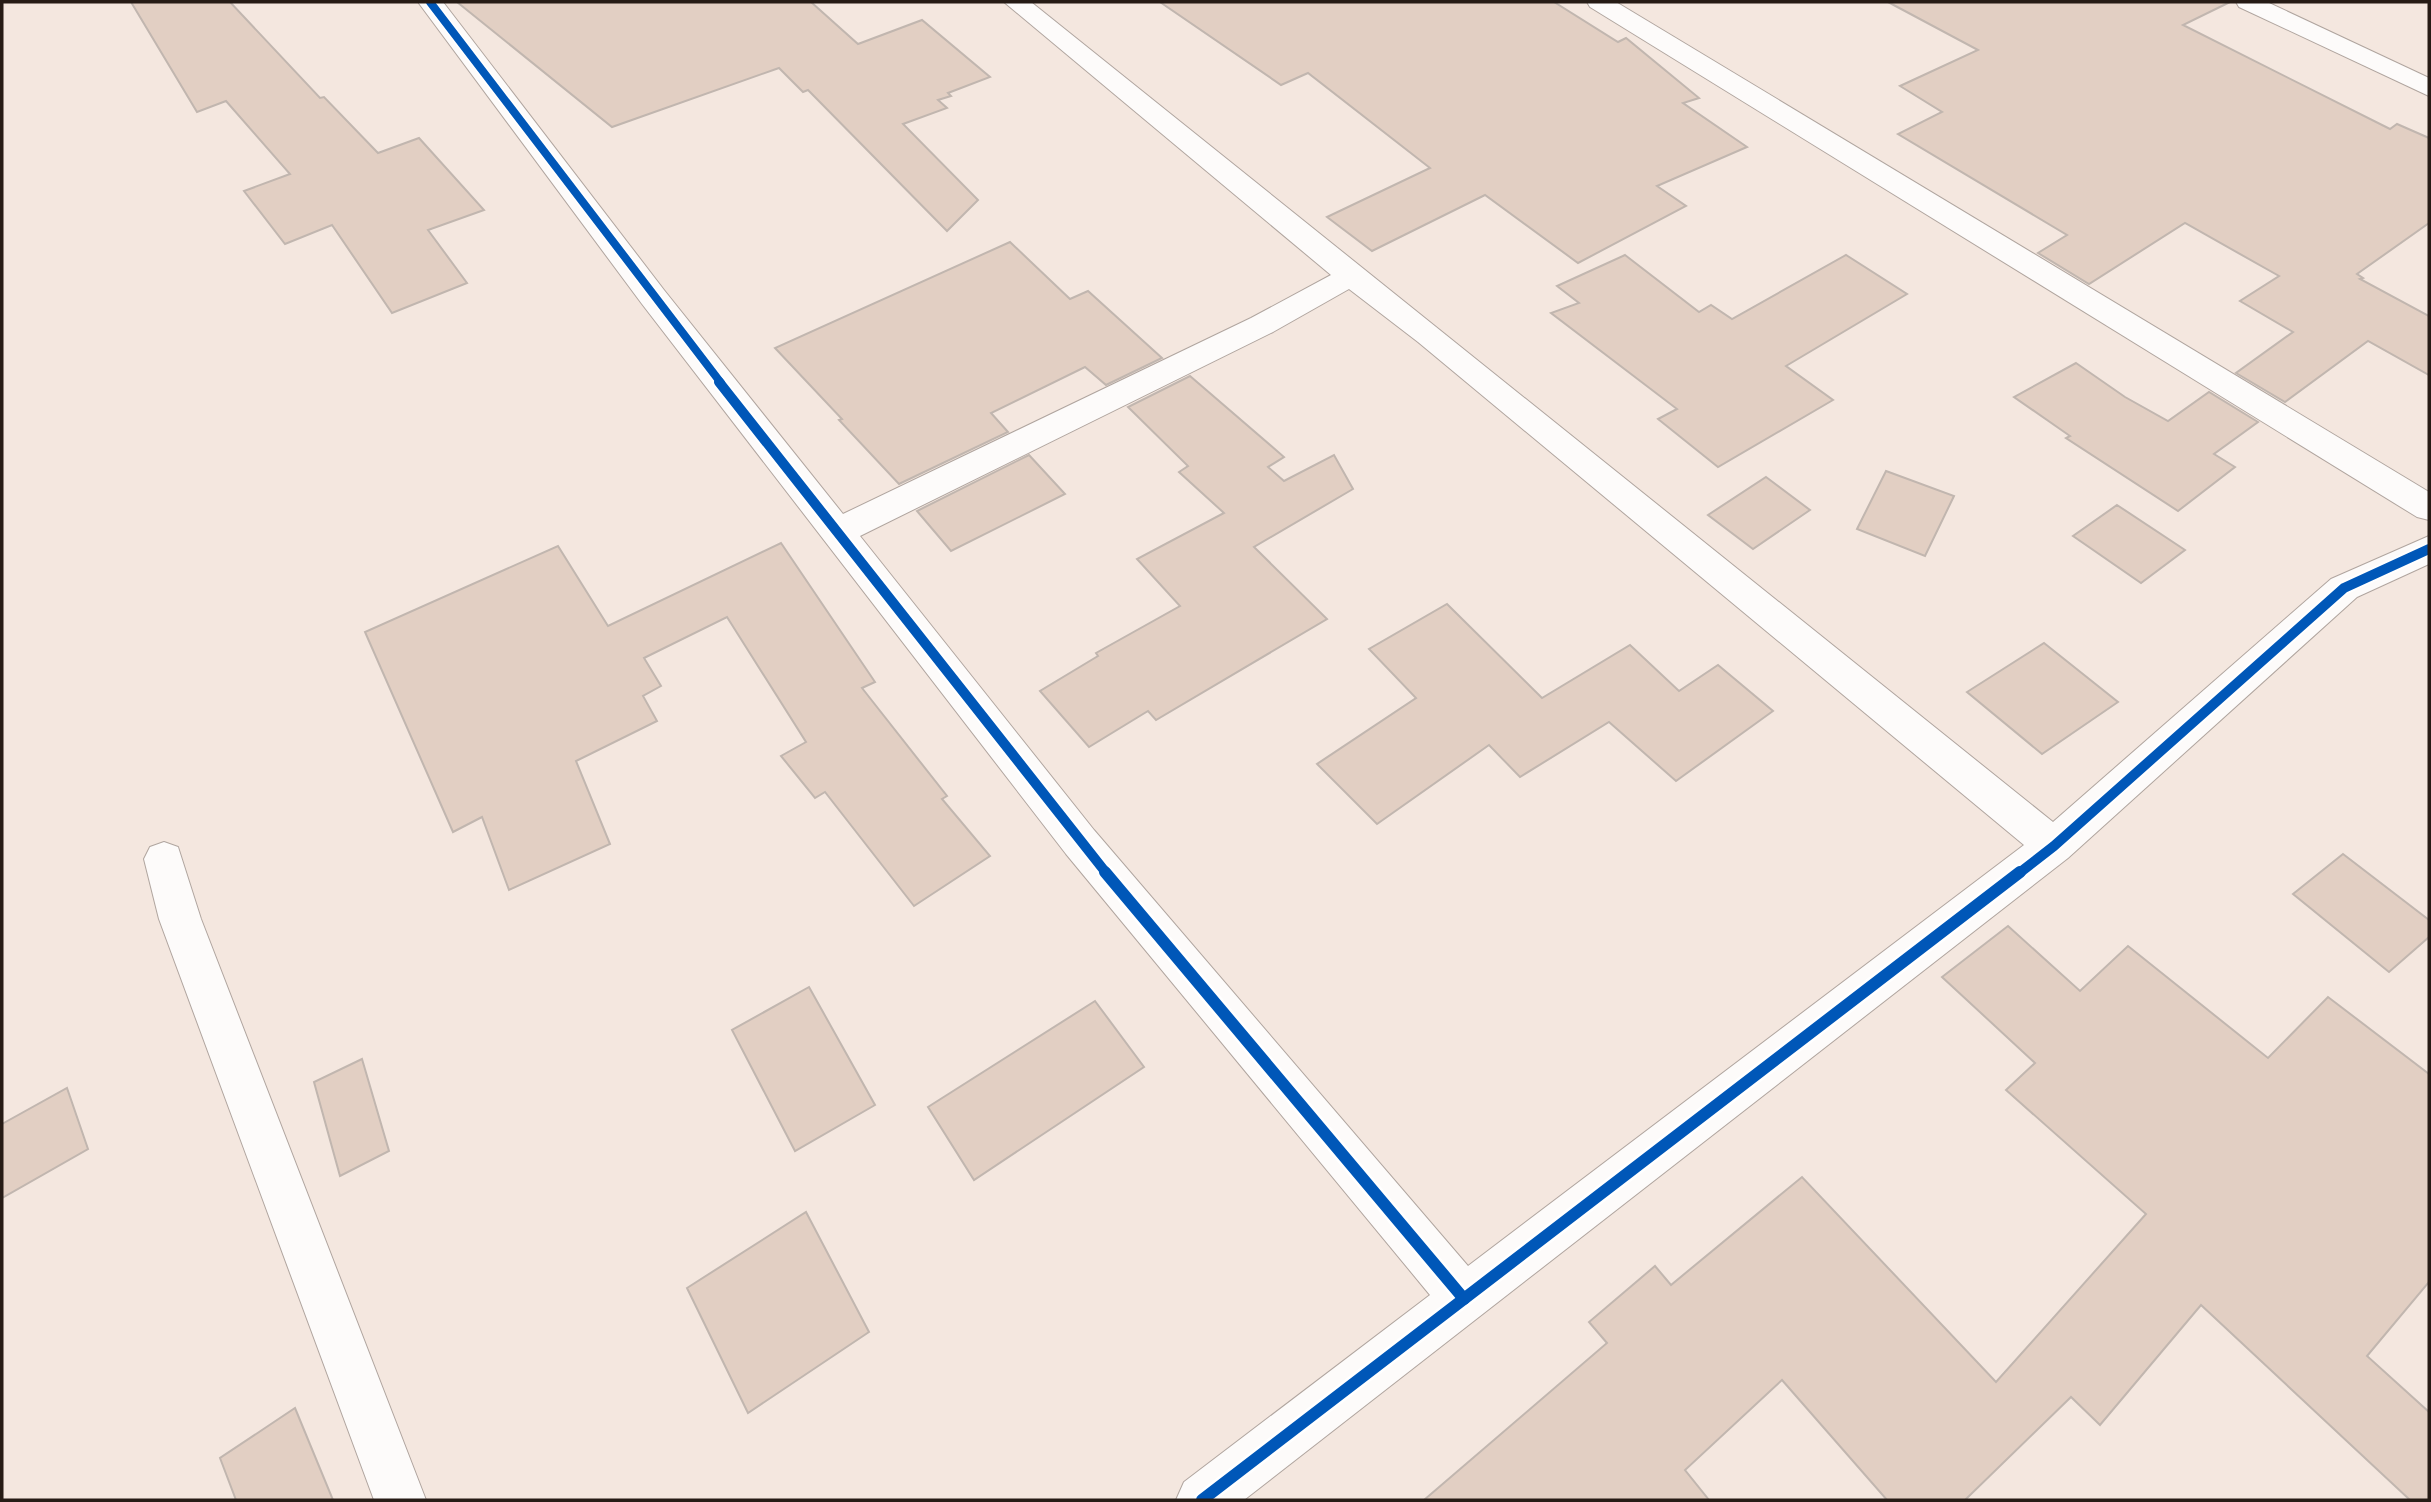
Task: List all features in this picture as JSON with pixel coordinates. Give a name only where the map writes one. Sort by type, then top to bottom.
[{"type":"street","points":[[430,2],[653,298],[1080,842],[1464,1299]]},
{"type":"street","points":[[1016,2],[1351,276],[1429,335],[2054,846]]},
{"type":"street","points":[[1599,2],[2429,508]]},
{"type":"street","points":[[2248,2],[2429,88]]},
{"type":"street","points":[[837,532],[1262,325],[1351,276]]},
{"type":"street","points":[[1202,1500],[2054,846],[2344,588],[2429,549]]},
{"type":"street","points":[[164,859],[180,919],[400,1500]]},
{"type":"building","points":[[131,2],[230,2],[320,98],[324,97],[378,153],[419,138],[484,210],[428,230],[467,283],[392,313],[332,225],[285,244],[244,191],[290,174],[226,101],[197,112]]},
{"type":"building","points":[[457,2],[811,2],[858,44],[922,20],[990,77],[948,93],[951,96],[938,100],[947,108],[903,124],[978,200],[947,231],[808,90],[803,92],[779,68],[612,127]]},
{"type":"building","points":[[1160,2],[1554,2],[1618,42],[1626,38],[1699,98],[1683,103],[1747,147],[1657,186],[1686,206],[1578,263],[1485,195],[1372,251],[1327,217],[1430,168],[1308,73],[1281,85]]},
{"type":"building","points":[[1888,2],[2230,2],[2183,25],[2390,129],[2397,124],[2429,138],[2429,223],[2357,274],[2363,278],[2360,279],[2429,316],[2429,375],[2368,341],[2285,402],[2236,373],[2293,332],[2240,301],[2279,276],[2185,223],[2089,284],[2038,253],[2067,235],[1898,134],[1942,112],[1900,86],[1978,50]]},
{"type":"building","points":[[1010,242],[1070,299],[1088,291],[1162,358],[1106,385],[1085,367],[991,413],[1008,432],[899,484],[775,348]]},
{"type":"building","points":[[1625,255],[1699,312],[1711,305],[1732,319],[1846,255],[1907,294],[1786,366],[1833,400],[1718,467],[1658,419],[1677,409],[1551,313],[1579,303],[1557,286]]},
{"type":"building","points":[[2076,363],[2125,397],[2168,421],[2209,392],[2258,422],[2214,454],[2235,467],[2178,511],[2066,438],[2070,436],[2014,397]]},
{"type":"building","points":[[1190,376],[1284,457],[1268,467],[1284,481],[1334,455],[1353,489],[1254,547],[1327,619],[1156,720],[1148,711],[1089,747],[1040,691],[1098,656],[1096,653],[1180,606],[1137,559],[1224,513],[1179,472],[1188,466],[1128,407]]},
{"type":"building","points":[[1029,455],[1065,494],[951,551],[917,511]]},
{"type":"building","points":[[1886,471],[1954,496],[1925,556],[1857,529]]},
{"type":"building","points":[[1766,477],[1810,510],[1753,549],[1708,515]]},
{"type":"building","points":[[2117,505],[2185,550],[2141,583],[2073,536]]},
{"type":"building","points":[[781,543],[875,682],[862,688],[947,796],[942,799],[990,856],[914,906],[825,792],[815,798],[781,756],[806,742],[727,617],[644,658],[661,686],[643,696],[657,721],[576,761],[610,844],[509,890],[482,817],[453,832],[365,632],[558,546],[608,626]]},
{"type":"building","points":[[1447,604],[1542,698],[1630,645],[1679,691],[1718,665],[1773,711],[1676,781],[1609,722],[1520,777],[1489,745],[1377,824],[1317,764],[1416,698],[1369,649]]},
{"type":"building","points":[[2044,643],[2118,702],[2042,754],[1967,692]]},
{"type":"building","points":[[2343,854],[2429,920],[2429,937],[2389,972],[2293,894]]},
{"type":"building","points":[[2008,926],[2080,991],[2128,946],[2268,1058],[2328,997],[2429,1074],[2429,1282],[2367,1356],[2429,1412],[2429,1500],[2410,1500],[2201,1305],[2100,1425],[2071,1397],[1965,1500],[1887,1500],[1782,1380],[1685,1470],[1709,1500],[1424,1500],[1607,1343],[1589,1322],[1655,1266],[1671,1285],[1802,1177],[1996,1382],[2146,1214],[2006,1090],[2035,1063],[1942,977]]},
{"type":"building","points":[[809,987],[875,1105],[795,1151],[732,1030]]},
{"type":"building","points":[[1095,1001],[1144,1067],[974,1180],[928,1107]]},
{"type":"building","points":[[362,1059],[389,1151],[340,1176],[314,1082]]},
{"type":"building","points":[[67,1088],[88,1149],[2,1198],[2,1124]]},
{"type":"building","points":[[806,1212],[869,1332],[748,1413],[687,1288]]},
{"type":"building","points":[[295,1408],[333,1500],[236,1500],[220,1458]]},
{"type":"cycle path","points":[[430,2],[653,297],[1080,842],[1464,1299]]},
{"type":"cycle path","points":[[1202,1500],[2054,846],[2344,588],[2429,549]]}]
